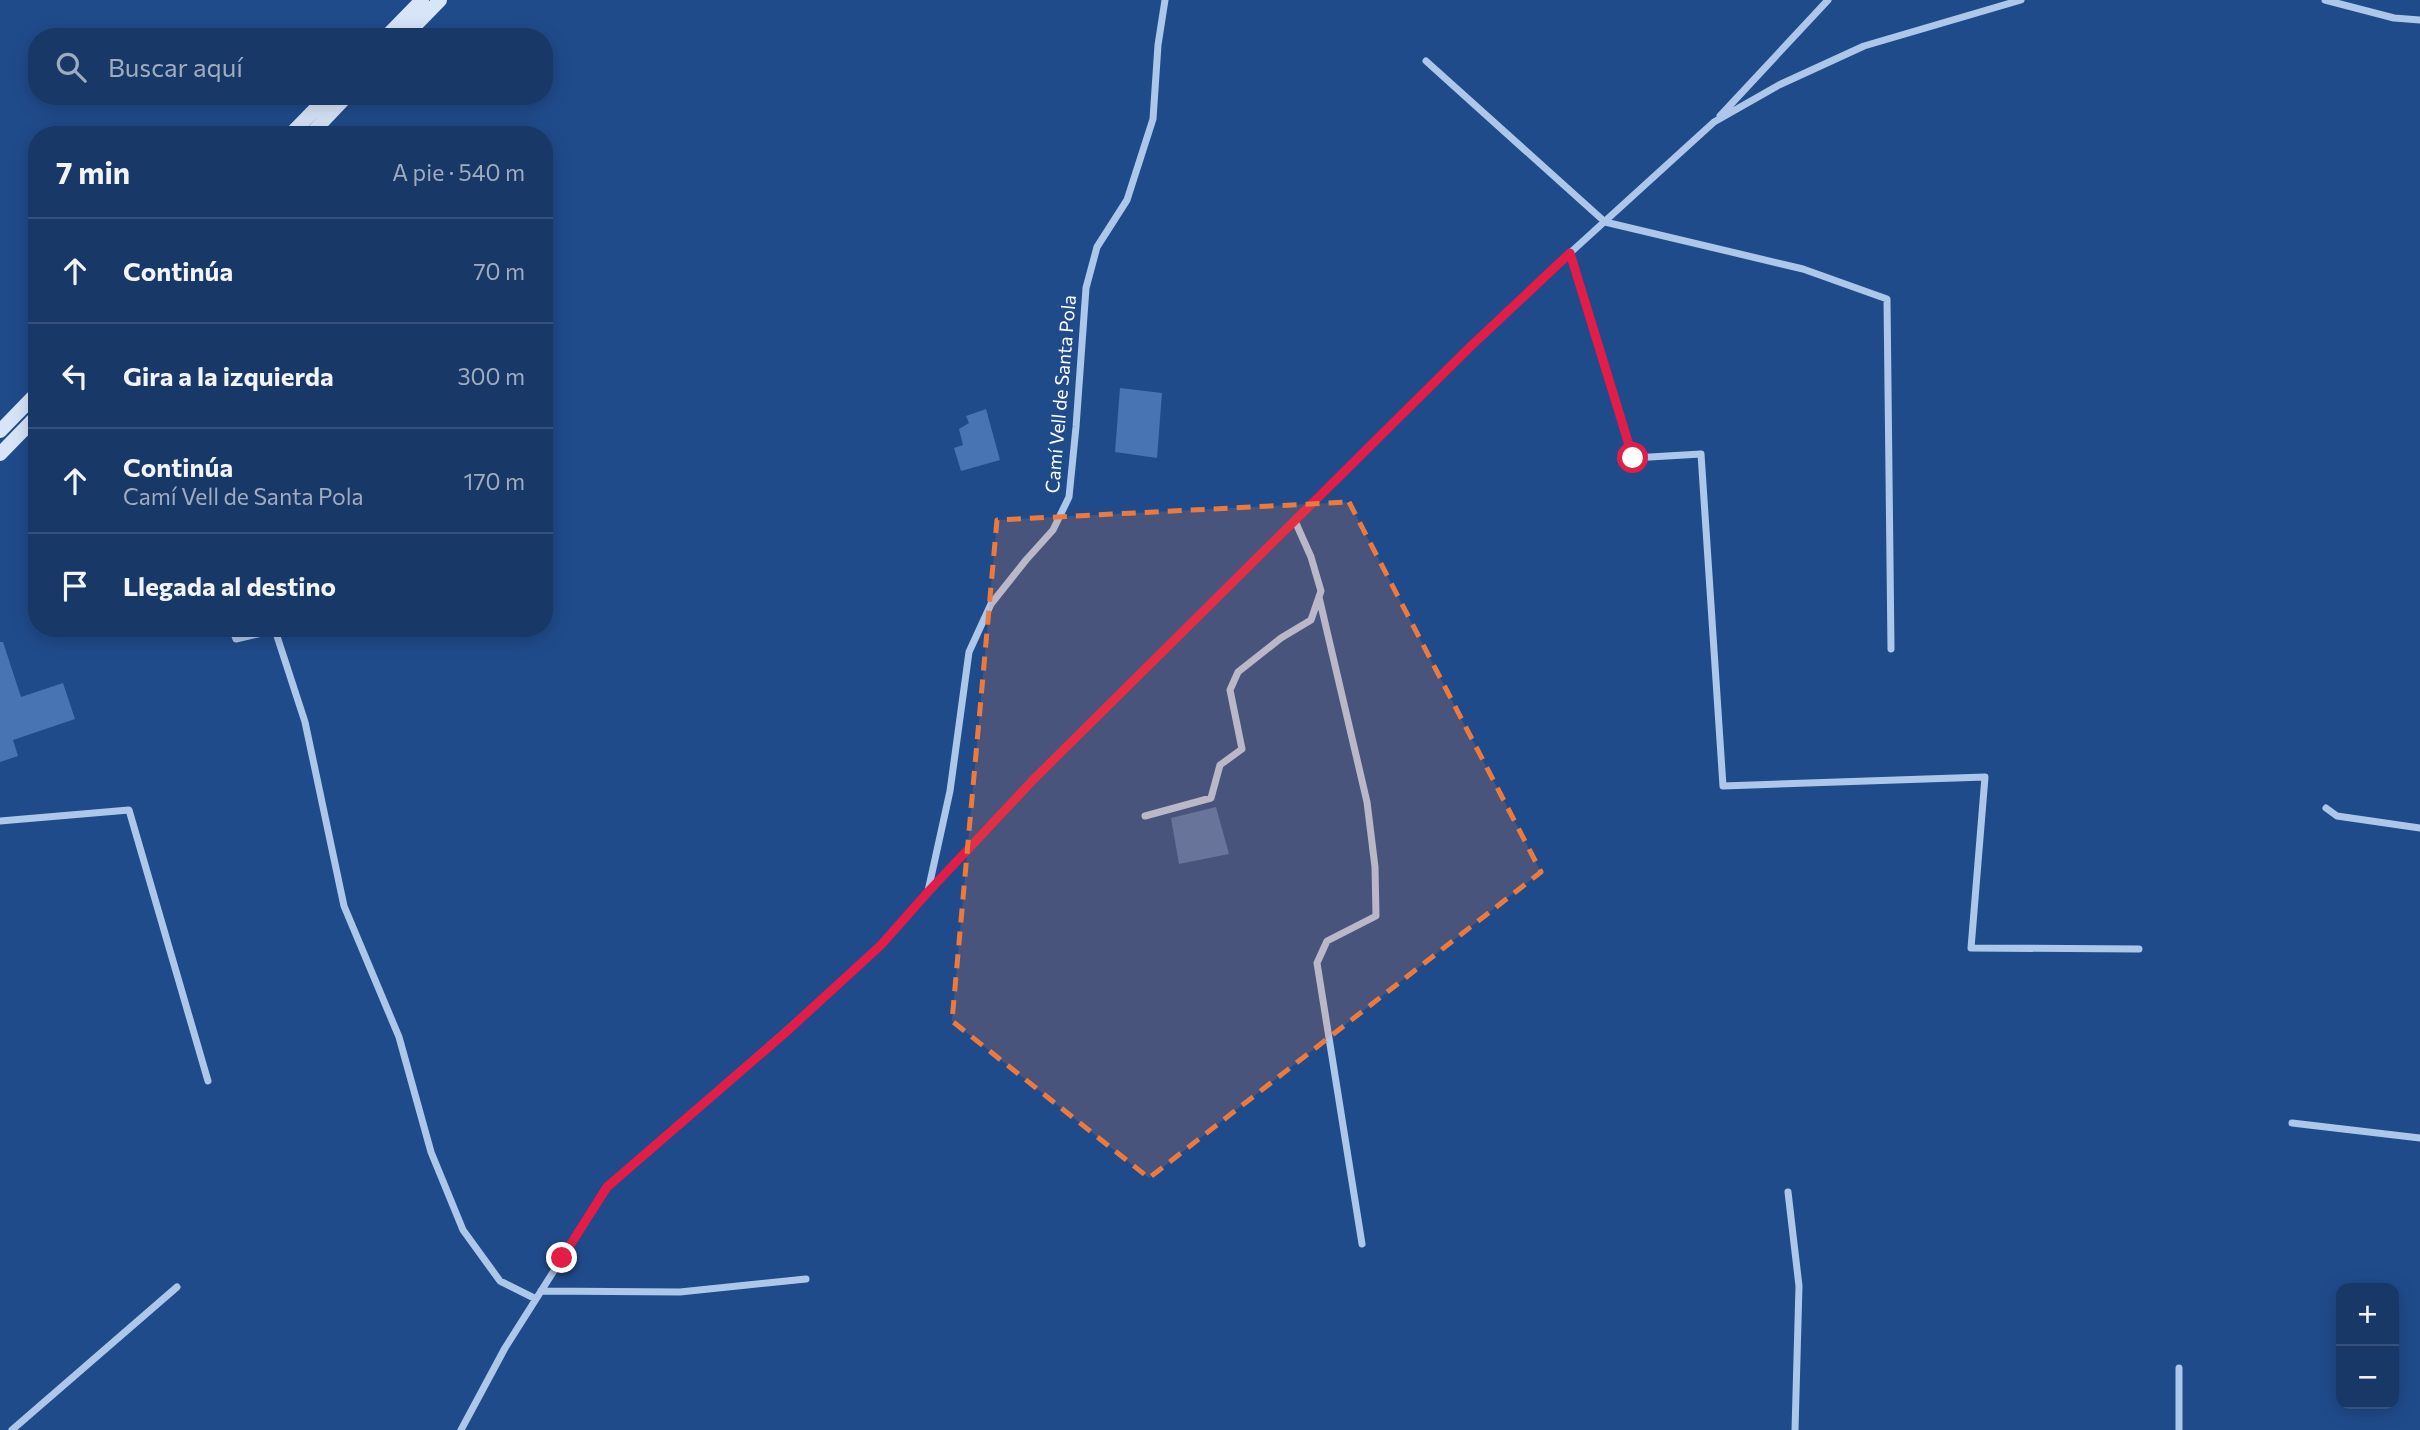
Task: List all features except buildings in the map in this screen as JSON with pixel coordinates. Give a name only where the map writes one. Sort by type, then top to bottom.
[{"type":"main road","points":[[395,28],[422,0]]},
{"type":"main road","points":[[413,28],[440,0]]},
{"type":"main road","points":[[299,126],[319,105]]},
{"type":"main road","points":[[319,126],[338,105]]},
{"type":"main road","points":[[0,431],[28,402]]},
{"type":"main road","points":[[0,454],[28,425]]},
{"type":"street","name":"Camí Vell de Santa Pola","points":[[461,1430],[505,1348],[607,1187],[785,1033],[881,945],[928,892],[950,791],[969,652],[991,604],[1053,530],[1069,497],[1086,288],[1097,247],[1127,200],[1153,119],[1158,45],[1165,0]]},
{"type":"street","points":[[928,892],[1033,780],[1461,356],[1714,122],[1828,0]]},
{"type":"street","points":[[1714,122],[1779,85],[1864,47],[2021,0]]},
{"type":"street","points":[[2325,0],[2394,18],[2420,20]]},
{"type":"street","points":[[1426,61],[1605,222],[1803,269],[1887,299],[1891,649]]},
{"type":"street","points":[[1570,253],[1633,458],[1701,454],[1723,786],[1985,777],[1971,948],[2138,949]]},
{"type":"street","points":[[1145,816],[1211,798],[1220,765],[1242,749],[1230,690],[1238,672],[1281,638],[1311,620],[1321,591],[1311,557],[1295,521]]},
{"type":"street","points":[[1319,597],[1367,802],[1375,867],[1377,916],[1326,941],[1317,963],[1362,1244]]},
{"type":"street","points":[[278,637],[305,722],[344,906],[399,1037],[431,1152],[463,1230],[500,1281],[536,1299]]},
{"type":"street","points":[[2326,808],[2337,816],[2420,828]]},
{"type":"street","points":[[0,821],[129,810],[208,1081]]},
{"type":"street","points":[[2292,1123],[2420,1138]]},
{"type":"street","points":[[1788,1192],[1799,1286],[1796,1430]]},
{"type":"street","points":[[541,1291],[680,1292],[806,1279]]},
{"type":"street","points":[[12,1430],[177,1287]]},
{"type":"street","points":[[2179,1368],[2179,1430]]},
{"type":"highlighted area","points":[[1349,502],[1541,872],[1149,1178],[952,1021],[997,520]]},
{"type":"route","points":[[562,1258],[607,1187],[785,1033],[881,945],[1033,780],[1470,347],[1570,253],[1633,458]]}]
